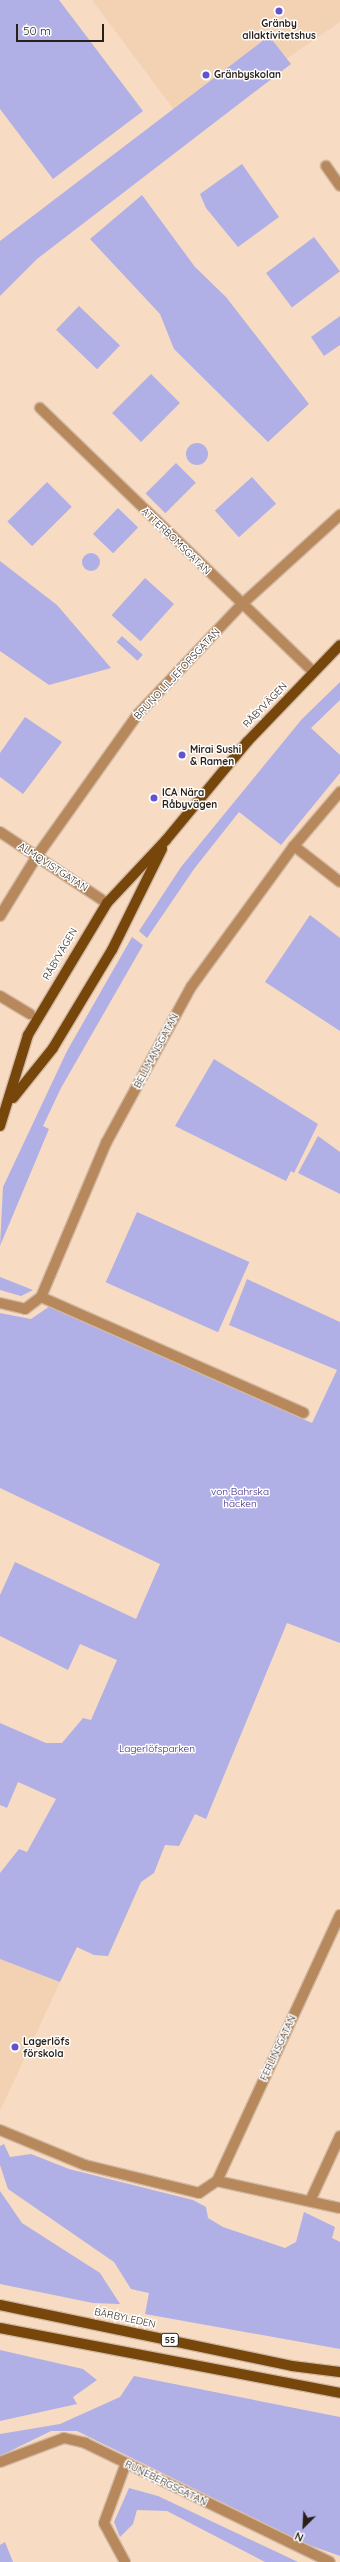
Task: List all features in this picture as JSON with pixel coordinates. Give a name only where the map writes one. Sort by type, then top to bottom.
[{"type":"main road","name":"RÅBYVÄGEN","points":[[0,1126],[10,1102],[28,1035],[107,903],[166,840],[246,742],[340,646]]},
{"type":"main road","name":"RÅBYVÄGEN","points":[[10,1102],[53,1048],[112,950],[166,840]]},
{"type":"main road","name":"BÄRBYLEDEN","points":[[0,2306],[292,2366],[340,2372]]},
{"type":"main road","name":"55","points":[[0,2328],[340,2393]]},
{"type":"street","points":[[326,166],[340,186]]},
{"type":"street","name":"ATTERBOMSGATAN","points":[[40,408],[241,605],[314,672]]},
{"type":"street","name":"BRUNO LILJEFORSGATAN","points":[[0,916],[37,856],[138,714],[241,605],[340,515]]},
{"type":"street","name":"BELLMANSGATAN","points":[[41,1297],[106,1142],[191,987],[294,846],[340,792]]},
{"type":"street","name":"ALMQVISTGATAN","points":[[0,832],[107,903]]},
{"type":"street","points":[[294,846],[340,882]]},
{"type":"street","points":[[0,996],[30,1014]]},
{"type":"street","points":[[0,1303],[25,1308],[41,1297],[304,1413]]},
{"type":"street","name":"FERLINSGATAN","points":[[0,2130],[85,2164],[199,2194],[217,2181],[340,1915]]},
{"type":"street","points":[[311,2200],[340,2136]]},
{"type":"street","points":[[217,2181],[311,2200],[340,2208]]},
{"type":"street","name":"RUNEBERGSGATAN","points":[[0,2462],[64,2438],[85,2443],[330,2562]]},
{"type":"street","points":[[125,2562],[104,2523],[126,2463]]},
{"type":"shaded area","name":"Gränbyskolan","points":[[92,0],[340,0],[340,22],[187,127]]},
{"type":"shaded area","name":"Lagerlöfs förskola","points":[[0,1959],[60,1982],[0,2111]]},
{"type":"green space","points":[[0,0],[59,0],[143,111],[53,179],[0,109]]},
{"type":"green space","points":[[269,36],[291,64],[37,259],[0,296],[0,241]]},
{"type":"green space","points":[[242,164],[279,217],[238,247],[206,208],[200,194]]},
{"type":"green space","points":[[142,195],[195,267],[226,297],[309,404],[268,442],[174,349],[160,314],[90,239]]},
{"type":"green space","points":[[314,237],[340,271],[292,307],[266,273]]},
{"type":"green space","points":[[79,306],[120,346],[97,369],[56,330]]},
{"type":"green space","points":[[340,316],[340,345],[324,356],[311,337]]},
{"type":"green space","points":[[151,374],[180,403],[141,442],[112,413]]},
{"type":"green space","points":[[197,443],[205,446],[208,454],[205,462],[197,465],[189,462],[186,454],[189,446]]},
{"type":"green space","points":[[176,463],[196,483],[165,513],[146,493]]},
{"type":"green space","points":[[252,477],[276,504],[239,537],[215,510]]},
{"type":"green space","points":[[47,482],[72,507],[32,546],[7,522]]},
{"type":"green space","points":[[118,508],[138,527],[113,553],[93,534]]},
{"type":"green space","points":[[87,553],[95,553],[100,558],[98,569],[95,571],[87,571],[82,566],[82,558]]},
{"type":"green space","points":[[0,561],[57,605],[111,668],[49,685],[0,651]]},
{"type":"green space","points":[[145,578],[174,604],[141,641],[112,615]]},
{"type":"green space","points":[[122,636],[143,655],[137,661],[117,642]]},
{"type":"green space","points":[[340,682],[340,700],[311,728],[340,755],[340,773],[281,845],[239,812],[194,869],[147,938],[139,931],[181,867],[302,719]]},
{"type":"green space","points":[[25,717],[62,742],[23,794],[0,777],[0,753]]},
{"type":"green space","points":[[310,915],[340,938],[340,1031],[265,982]]},
{"type":"green space","points":[[132,937],[143,945],[61,1088],[43,1126],[49,1129],[0,1246],[3,1187],[67,1051]]},
{"type":"green space","points":[[214,1059],[318,1124],[294,1173],[291,1171],[286,1181],[175,1126]]},
{"type":"green space","points":[[318,1136],[340,1152],[340,1194],[298,1173]]},
{"type":"green space","points":[[137,1212],[249,1262],[218,1332],[106,1282]]},
{"type":"green space","points":[[0,1277],[33,1290],[21,1296],[0,1290]]},
{"type":"green space","points":[[247,1279],[340,1322],[340,1643],[287,1623],[206,1819],[195,1814],[179,1846],[165,1845],[154,1873],[141,1882],[108,1956],[94,1955],[77,1947],[60,1982],[0,1959],[0,1873],[19,1849],[27,1852],[56,1799],[18,1782],[7,1808],[0,1805],[0,1723],[46,1743],[62,1743],[83,1718],[91,1720],[117,1660],[80,1644],[68,1670],[0,1636],[0,1595],[15,1562],[136,1619],[160,1564],[0,1488],[0,1313],[31,1319],[50,1306],[312,1423],[337,1370],[229,1325]]},
{"type":"green space","points":[[4,2144],[10,2157],[31,2154],[69,2169],[193,2200],[206,2207],[208,2218],[223,2227],[285,2248],[296,2242],[304,2212],[335,2227],[332,2238],[340,2242],[340,2349],[145,2314],[149,2293],[131,2289],[114,2262],[8,2189],[0,2165],[0,2146]]},
{"type":"green space","points":[[0,2191],[22,2223],[100,2273],[120,2304],[93,2303],[0,2284]]},
{"type":"green space","points":[[0,2350],[83,2369],[97,2380],[73,2397],[77,2404],[0,2421]]},
{"type":"green space","points":[[134,2376],[340,2417],[340,2556],[309,2545],[77,2431],[51,2431],[0,2456],[0,2434],[60,2424],[120,2397]]},
{"type":"green space","points":[[129,2488],[158,2496],[298,2562],[265,2562],[167,2511],[137,2510],[133,2524],[120,2537],[114,2522]]},
{"type":"green space","points":[[5,2542],[13,2562],[0,2562],[0,2545]]},
{"type":"place","name":"Gränby allaktivitetshus","points":[[279,11]]},
{"type":"place","name":"Gränbyskolan","points":[[206,75]]},
{"type":"place","name":"Mirai Sushi & Ramen","points":[[182,755]]},
{"type":"place","name":"ICA Nära Råbyvägen","points":[[154,798]]},
{"type":"place","name":"Lagerlöfs förskola","points":[[15,2047]]},
{"type":"park label","name":"von Bahrska häcken","points":[[240,1496]]},
{"type":"park label","name":"Lagerlöfsparken","points":[[157,1749]]}]
